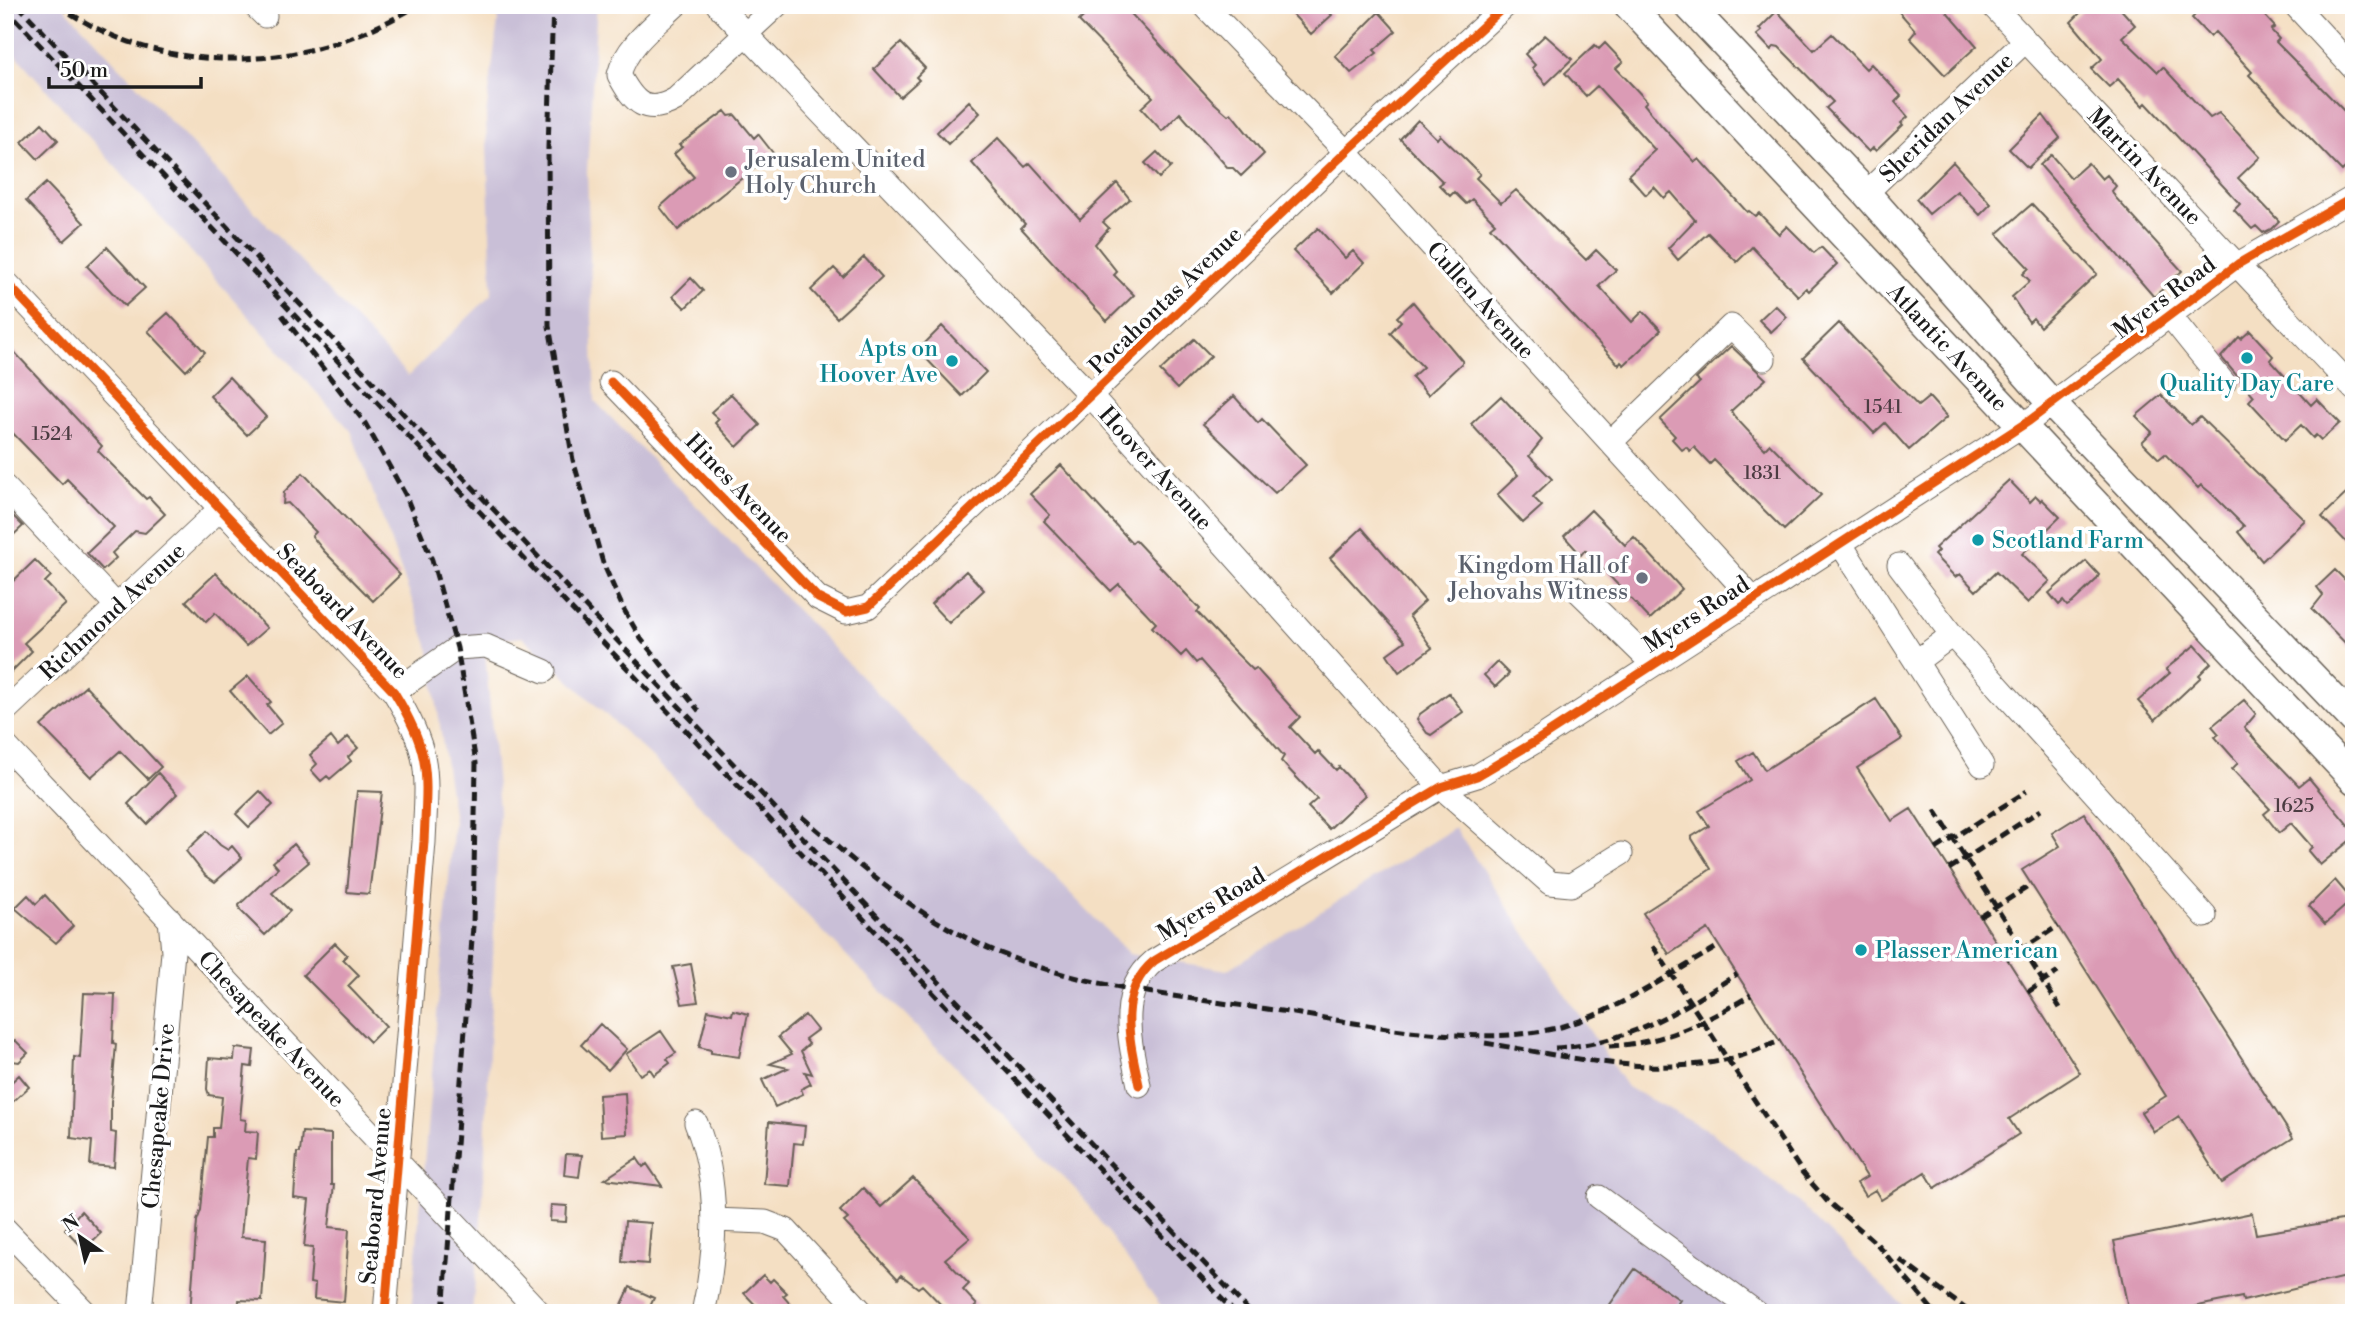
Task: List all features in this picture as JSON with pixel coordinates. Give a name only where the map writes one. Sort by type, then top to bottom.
[{"type":"main road","name":"Atlantic Avenue","points":[[1628,5],[2354,780]]},
{"type":"main road","name":"Atlantic Avenue","points":[[1688,5],[1866,193],[2053,404],[2354,720]]},
{"type":"street","points":[[676,5],[637,43],[622,62],[619,75],[629,93],[648,108],[661,108],[676,99],[777,5]]},
{"type":"street","name":"Hoover Avenue","points":[[718,5],[1092,397],[1440,787],[1550,884],[1571,886],[1621,854]]},
{"type":"street","name":"Cullen Avenue","points":[[1204,5],[1346,152],[1754,599]]},
{"type":"street","name":"Pocahontas Avenue","points":[[846,612],[868,607],[887,591],[1346,152],[1506,5]]},
{"type":"street","name":"Martin Avenue","points":[[1992,5],[2354,389]]},
{"type":"street","points":[[2295,5],[2354,69]]},
{"type":"street","name":"Sheridan Avenue","points":[[1866,193],[2025,41]]},
{"type":"street","name":"Myers Road","points":[[1139,1085],[1130,1041],[1129,1006],[1139,974],[1154,961],[1440,787],[1477,776],[1653,664],[2022,426],[2238,264],[2354,197]]},
{"type":"street","name":"Seaboard Avenue","points":[[5,281],[394,692],[415,725],[427,771],[385,1313]]},
{"type":"street","points":[[2171,316],[2224,383]]},
{"type":"street","points":[[1611,443],[1731,326],[1764,359]]},
{"type":"street","name":"Hines Avenue","points":[[611,382],[818,598],[846,612]]},
{"type":"street","points":[[5,487],[117,606]]},
{"type":"street","name":"Richmond Avenue","points":[[5,711],[219,510]]},
{"type":"street","points":[[1840,543],[1982,765]]},
{"type":"street","points":[[1899,565],[1952,635],[2205,916]]},
{"type":"street","points":[[1575,588],[1653,664]]},
{"type":"street","points":[[1917,661],[1952,635]]},
{"type":"street","points":[[394,692],[457,648],[486,646],[544,671]]},
{"type":"street","name":"Chesapeake Avenue","points":[[5,745],[540,1313]]},
{"type":"street","name":"Chesapeake Drive","points":[[140,1313],[173,951],[170,919]]},
{"type":"street","points":[[696,1123],[706,1147],[714,1220],[703,1313]]},
{"type":"street","points":[[1599,1197],[1758,1313]]},
{"type":"street","points":[[714,1220],[765,1222],[786,1230],[863,1313]]},
{"type":"street","points":[[5,1228],[86,1313]]},
{"type":"shaded area","points":[[5,5],[62,5],[408,376],[492,294],[486,116],[500,5],[597,5],[587,171],[595,401],[1129,954],[1227,970],[1455,828],[1627,1087],[1710,1131],[1796,1200],[1911,1313],[1166,1313],[1079,1193],[665,770],[523,637],[484,641],[499,809],[483,1198],[472,1313],[411,1313],[454,820],[428,645],[351,431],[5,43]]},
{"type":"building","points":[[1096,5],[1123,5],[1211,100],[1228,115],[1231,113],[1264,154],[1241,176],[1233,168],[1228,168],[1180,113],[1162,131],[1141,108],[1153,97],[1079,21]]},
{"type":"building","points":[[1284,5],[1323,5],[1332,15],[1311,34]]},
{"type":"building","points":[[1893,5],[1941,5],[1977,46],[1945,75],[1910,38],[1916,31]]},
{"type":"building","points":[[2088,5],[2117,5],[2135,25],[2122,37],[2158,72],[2163,67],[2210,118],[2219,113],[2260,157],[2238,178],[2279,221],[2271,229],[2263,233],[2256,226],[2252,229],[2234,210],[2240,204],[2146,103],[2143,106],[2118,79],[2109,87],[2091,69],[2102,59],[2071,22]]},
{"type":"building","points":[[2205,5],[2255,5],[2275,27],[2271,30],[2279,39],[2276,42],[2354,121],[2354,159],[2342,171],[2249,75],[2252,72],[2215,32],[2210,37],[2192,18]]},
{"type":"building","points":[[1777,11],[1814,50],[1832,34],[1866,69],[1871,64],[1901,96],[1895,102],[1908,117],[1876,151],[1873,148],[1869,152],[1826,108],[1833,102],[1779,47],[1775,46],[1771,50],[1757,35],[1762,31],[1759,29]]},
{"type":"building","points":[[1379,12],[1396,31],[1374,50],[1377,53],[1351,73],[1335,56]]},
{"type":"building","points":[[1545,35],[1572,59],[1546,84],[1532,68],[1535,65],[1525,54]]},
{"type":"building","points":[[901,43],[925,68],[916,77],[919,80],[900,97],[874,69]]},
{"type":"building","points":[[1605,43],[1623,62],[1616,68],[1647,101],[1644,104],[1661,125],[1695,162],[1699,159],[1747,212],[1755,216],[1759,213],[1779,234],[1787,226],[1814,253],[1821,247],[1837,264],[1809,291],[1806,288],[1798,296],[1752,247],[1737,262],[1708,233],[1678,260],[1668,248],[1695,220],[1671,192],[1664,198],[1654,187],[1646,195],[1628,175],[1655,150],[1597,86],[1586,96],[1565,73],[1595,45],[1599,49]]},
{"type":"building","points":[[969,101],[980,113],[948,144],[937,132]]},
{"type":"building","name":"Jerusalem United Holy Church","points":[[725,111],[729,116],[735,115],[754,138],[758,134],[773,153],[678,230],[660,207],[694,177],[674,154],[682,147],[679,145]]},
{"type":"building","points":[[2043,115],[2060,138],[2028,168],[2009,149]]},
{"type":"building","points":[[1418,120],[1437,139],[1440,135],[1480,174],[1476,178],[1501,203],[1516,190],[1586,260],[1596,250],[1616,270],[1599,286],[1632,322],[1643,311],[1661,330],[1624,365],[1621,362],[1619,365],[1490,227],[1495,223],[1472,199],[1466,204],[1454,192],[1450,196],[1439,185],[1443,182],[1400,139]]},
{"type":"building","points":[[42,123],[58,140],[38,159],[22,142]]},
{"type":"building","points":[[998,138],[1025,167],[1030,163],[1080,219],[1117,183],[1130,199],[1103,222],[1109,228],[1095,244],[1117,272],[1114,275],[1134,295],[1107,321],[1021,228],[1025,224],[972,163]]},
{"type":"building","points":[[1157,152],[1171,167],[1159,178],[1145,163]]},
{"type":"building","points":[[2051,155],[2071,178],[2088,163],[2102,179],[2107,175],[2116,186],[2112,191],[2115,197],[2182,271],[2154,297],[2040,165]]},
{"type":"building","points":[[1953,162],[1991,204],[1980,215],[1957,191],[1929,214],[1916,199]]},
{"type":"building","points":[[46,183],[84,223],[64,241],[26,201]]},
{"type":"building","points":[[2032,204],[2097,274],[2040,327],[2033,318],[2029,322],[2012,297],[2030,281],[2023,274],[2029,268],[1997,234]]},
{"type":"building","points":[[1318,228],[1345,258],[1353,251],[1364,263],[1333,293],[1293,251]]},
{"type":"building","points":[[107,247],[145,288],[125,306],[87,266]]},
{"type":"building","points":[[864,257],[882,277],[837,318],[811,290],[834,268],[843,277]]},
{"type":"building","points":[[691,278],[703,291],[685,308],[673,296]]},
{"type":"building","points":[[1413,302],[1463,362],[1428,395],[1412,377],[1423,367],[1390,333],[1401,321],[1397,317]]},
{"type":"building","points":[[1775,305],[1787,317],[1771,332],[1759,320]]},
{"type":"building","points":[[168,313],[205,352],[186,371],[148,331]]},
{"type":"building","points":[[1839,323],[1918,406],[1929,397],[1947,417],[1909,450],[1885,423],[1874,433],[1803,358]]},
{"type":"building","name":"Apts on Hoover Ave","points":[[942,326],[986,372],[962,396],[918,350]]},
{"type":"building","points":[[2250,331],[2273,356],[2270,360],[2311,405],[2317,399],[2340,423],[2321,440],[2316,435],[2313,438],[2301,425],[2285,440],[2249,401],[2254,396],[2221,357],[2239,337],[2241,339]]},
{"type":"building","points":[[1194,339],[1211,356],[1177,389],[1160,371]]},
{"type":"building","points":[[5,342],[102,446],[98,451],[165,514],[145,533],[135,531],[112,553],[116,558],[103,570],[87,553],[114,527],[67,479],[62,484],[5,425]]},
{"type":"building","points":[[1731,346],[1766,379],[1731,411],[1734,416],[1765,449],[1770,444],[1821,495],[1784,530],[1714,460],[1710,464],[1694,447],[1690,451],[1686,447],[1682,450],[1672,439],[1675,436],[1660,420],[1700,382],[1696,379]]},
{"type":"building","points":[[229,377],[266,417],[247,435],[210,396]]},
{"type":"building","points":[[731,394],[760,425],[737,447],[715,423],[719,419],[711,412]]},
{"type":"building","points":[[2161,395],[2191,425],[2200,417],[2305,520],[2262,561],[2238,532],[2244,526],[2212,494],[2201,485],[2198,488],[2165,454],[2159,459],[2142,442],[2152,432],[2136,416]]},
{"type":"building","points":[[1234,396],[1258,423],[1262,419],[1306,465],[1275,493],[1203,424]]},
{"type":"building","points":[[1501,396],[1542,440],[1529,456],[1552,479],[1533,497],[1542,506],[1523,523],[1497,495],[1518,475],[1471,424]]},
{"type":"building","points":[[1061,465],[1132,543],[1135,540],[1200,609],[1197,612],[1229,646],[1253,670],[1256,668],[1300,717],[1290,727],[1315,754],[1318,751],[1336,770],[1339,767],[1365,795],[1329,829],[1308,807],[1317,799],[1281,761],[1284,756],[1200,660],[1196,663],[1186,651],[1181,656],[1152,627],[1156,623],[1119,584],[1111,591],[1044,521],[1050,515],[1030,494]]},
{"type":"building","points":[[303,473],[400,575],[373,601],[324,551],[312,536],[316,532],[288,503],[283,504],[284,492]]},
{"type":"building","name":"Scotland Farm","points":[[2009,480],[2030,502],[2036,496],[2041,501],[2042,499],[2060,517],[2022,554],[2050,581],[2028,603],[1996,572],[1976,591],[1960,574],[1955,577],[1934,555],[1938,551],[1935,548]]},
{"type":"building","points":[[2354,486],[2354,550],[2322,517]]},
{"type":"building","points":[[5,508],[23,526],[5,543]]},
{"type":"building","name":"Kingdom Hall of Jehovahs Witness","points":[[1591,510],[1625,545],[1634,537],[1682,589],[1650,619],[1585,550],[1581,555],[1564,536]]},
{"type":"building","points":[[1362,528],[1425,601],[1409,616],[1432,648],[1399,672],[1387,654],[1405,641],[1330,558]]},
{"type":"building","points":[[35,560],[51,576],[45,582],[66,604],[24,643],[32,651],[5,678],[5,589]]},
{"type":"building","points":[[2086,561],[2099,575],[2096,580],[2072,603],[2067,606],[2063,601],[2059,605],[2049,593]]},
{"type":"building","points":[[2335,570],[2354,589],[2354,652],[2312,609],[2323,595],[2317,587]]},
{"type":"building","points":[[966,571],[984,590],[949,623],[931,604]]},
{"type":"building","points":[[216,573],[267,628],[246,646],[215,613],[206,622],[186,601]]},
{"type":"building","points":[[2195,645],[2211,663],[2199,675],[2201,677],[2155,720],[2138,701],[2170,673],[2166,669]]},
{"type":"building","points":[[1497,662],[1509,674],[1495,687],[1484,675]]},
{"type":"building","points":[[248,676],[271,702],[267,705],[282,723],[268,735],[230,691]]},
{"type":"building","points":[[86,686],[161,767],[148,779],[120,751],[91,777],[41,726]]},
{"type":"building","points":[[1449,693],[1463,712],[1431,735],[1417,719]]},
{"type":"building","name":"Plasser American","points":[[1876,699],[1902,739],[1857,768],[1892,821],[1911,809],[2080,1073],[2009,1119],[2019,1134],[1935,1188],[1925,1172],[1881,1200],[1875,1190],[1865,1196],[1857,1183],[1867,1177],[1708,929],[1669,954],[1643,913],[1711,869],[1691,837],[1709,826],[1699,811],[1750,780],[1738,761],[1753,752],[1765,770]]},
{"type":"building","points":[[2244,700],[2256,714],[2244,728],[2299,786],[2309,778],[2354,832],[2354,837],[2320,865],[2308,851],[2312,847],[2291,823],[2279,833],[2264,814],[2270,809],[2232,769],[2238,763],[2215,737],[2219,734],[2212,726]]},
{"type":"building","points":[[331,737],[338,746],[348,737],[358,748],[348,757],[351,761],[330,779],[327,776],[321,781],[311,770],[317,764],[310,755]]},
{"type":"building","points":[[158,773],[177,794],[147,824],[128,804]]},
{"type":"building","points":[[260,791],[273,805],[249,827],[236,814]]},
{"type":"building","points":[[357,791],[382,792],[369,894],[347,892]]},
{"type":"building","points":[[2084,813],[2293,1138],[2222,1183],[2179,1116],[2154,1132],[2141,1112],[2166,1096],[2022,870],[2060,846],[2052,833]]},
{"type":"building","points":[[207,831],[228,850],[232,846],[242,858],[215,882],[205,875],[186,851]]},
{"type":"building","points":[[294,844],[309,862],[272,893],[290,911],[265,935],[240,910],[239,905],[278,868],[273,862]]},
{"type":"building","points":[[2335,880],[2352,900],[2325,924],[2309,906]]},
{"type":"building","points":[[28,895],[36,904],[45,895],[73,926],[56,943],[15,908]]},
{"type":"building","points":[[335,943],[347,955],[343,959],[359,975],[348,986],[386,1026],[370,1042],[303,975]]},
{"type":"building","points":[[691,964],[698,1002],[682,1004],[673,967]]},
{"type":"building","points":[[84,993],[115,994],[113,1043],[116,1044],[111,1102],[111,1132],[116,1133],[114,1167],[90,1165],[92,1141],[71,1138],[74,1057],[80,1058]]},
{"type":"building","points":[[708,1010],[732,1015],[733,1010],[748,1014],[739,1057],[711,1053],[711,1050],[699,1047]]},
{"type":"building","points":[[805,1015],[817,1030],[805,1039],[809,1044],[801,1051],[812,1074],[805,1072],[811,1084],[801,1089],[803,1094],[775,1107],[762,1080],[788,1068],[770,1064],[792,1054],[778,1037]]},
{"type":"building","points":[[600,1024],[627,1049],[608,1070],[581,1045]]},
{"type":"building","points":[[661,1031],[676,1053],[667,1059],[670,1063],[654,1075],[650,1069],[640,1075],[626,1054]]},
{"type":"building","points":[[15,1040],[28,1053],[19,1062],[5,1060],[5,1050]]},
{"type":"building","points":[[235,1048],[254,1050],[252,1067],[245,1066],[240,1119],[246,1120],[245,1131],[258,1132],[256,1159],[248,1158],[241,1237],[266,1239],[262,1301],[239,1300],[238,1313],[190,1313],[197,1221],[201,1210],[208,1137],[213,1137],[213,1128],[219,1128],[222,1097],[209,1095],[207,1089],[209,1058],[234,1060]]},
{"type":"building","points":[[19,1075],[29,1087],[5,1109],[5,1088]]},
{"type":"building","points":[[625,1093],[627,1134],[601,1136],[599,1095]]},
{"type":"building","points":[[769,1122],[805,1126],[803,1144],[794,1143],[790,1186],[764,1184]]},
{"type":"building","points":[[302,1132],[331,1134],[331,1185],[334,1185],[329,1227],[349,1229],[344,1302],[314,1299],[315,1284],[310,1283],[313,1248],[304,1247],[309,1200],[294,1198],[297,1153],[300,1153]]},
{"type":"building","points":[[566,1154],[582,1155],[579,1177],[564,1175]]},
{"type":"building","points":[[637,1158],[643,1167],[647,1164],[662,1186],[605,1179]]},
{"type":"building","points":[[913,1178],[970,1238],[945,1259],[969,1284],[963,1290],[977,1305],[968,1313],[949,1313],[922,1285],[918,1288],[901,1275],[898,1279],[844,1222],[848,1219],[840,1211],[863,1188],[881,1207]]},
{"type":"building","points":[[551,1205],[567,1206],[566,1222],[550,1221]]},
{"type":"building","points":[[81,1211],[101,1233],[84,1249],[65,1229]]},
{"type":"building","points":[[2252,1213],[2256,1234],[2348,1219],[2354,1247],[2354,1275],[2243,1301],[2242,1297],[2164,1313],[2129,1313],[2114,1241]]},
{"type":"building","points":[[625,1221],[651,1223],[648,1264],[622,1262]]},
{"type":"building","points":[[1635,1269],[1680,1300],[1671,1313],[1604,1313]]},
{"type":"building","points":[[763,1275],[770,1282],[773,1279],[787,1293],[783,1296],[791,1305],[783,1313],[763,1313],[744,1293]]},
{"type":"building","points":[[630,1287],[654,1298],[647,1313],[618,1313]]},
{"type":"railway","points":[[18,5],[1251,1313]]},
{"type":"railway","points":[[58,5],[100,30],[144,47],[191,57],[238,59],[285,55],[331,44],[376,27],[418,5]]},
{"type":"railway","points":[[553,5],[548,147],[549,326],[573,460],[603,563],[623,608],[641,639],[699,711]]},
{"type":"railway","points":[[5,8],[1235,1313]]},
{"type":"railway","points":[[282,315],[365,423],[405,494],[432,560],[457,648],[476,763],[473,926],[443,1313]]},
{"type":"railway","points":[[1936,849],[2027,791]]},
{"type":"railway","points":[[1935,810],[2060,1008]]},
{"type":"railway","points":[[1949,869],[2041,810]]},
{"type":"railway","points":[[802,817],[906,901],[952,930],[1013,958],[1050,970],[1126,988],[1386,1028],[1497,1036],[1564,1026],[1605,1011],[1719,946]]},
{"type":"railway","points":[[1980,917],[2031,885]]},
{"type":"railway","points":[[2007,959],[2058,926]]},
{"type":"railway","points":[[1653,946],[1802,1172],[1827,1201],[1877,1244],[1935,1313]]},
{"type":"railway","points":[[2028,992],[2058,972]]},
{"type":"railway","points":[[1555,1048],[1605,1040],[1651,1024],[1737,974]]},
{"type":"railway","points":[[1609,1046],[1647,1041],[1683,1030],[1751,995]]},
{"type":"railway","points":[[1485,1043],[1612,1063],[1677,1066],[1740,1056],[1780,1041]]},
{"type":"railway","points":[[1900,1260],[1971,1313]]},
{"type":"cycle path","points":[[611,382],[818,598],[846,612],[868,607],[1346,152],[1506,5]]},
{"type":"cycle path","points":[[1139,1085],[1130,1035],[1130,1003],[1134,988],[1154,961],[1441,787],[1477,776],[1536,741],[2029,421],[2238,264],[2354,197]]},
{"type":"cycle path","points":[[5,281],[394,692],[421,748],[426,780],[424,842],[385,1313]]},
{"type":"place","name":"Jerusalem United Holy Church","points":[[731,172]]},
{"type":"place","name":"Quality Day Care","points":[[2247,358]]},
{"type":"place","name":"Apts on Hoover Ave","points":[[952,361]]},
{"type":"place","name":"Scotland Farm","points":[[1978,540]]},
{"type":"place","name":"Kingdom Hall of Jehovahs Witness","points":[[1642,578]]},
{"type":"place","name":"Plasser American","points":[[1861,950]]}]
